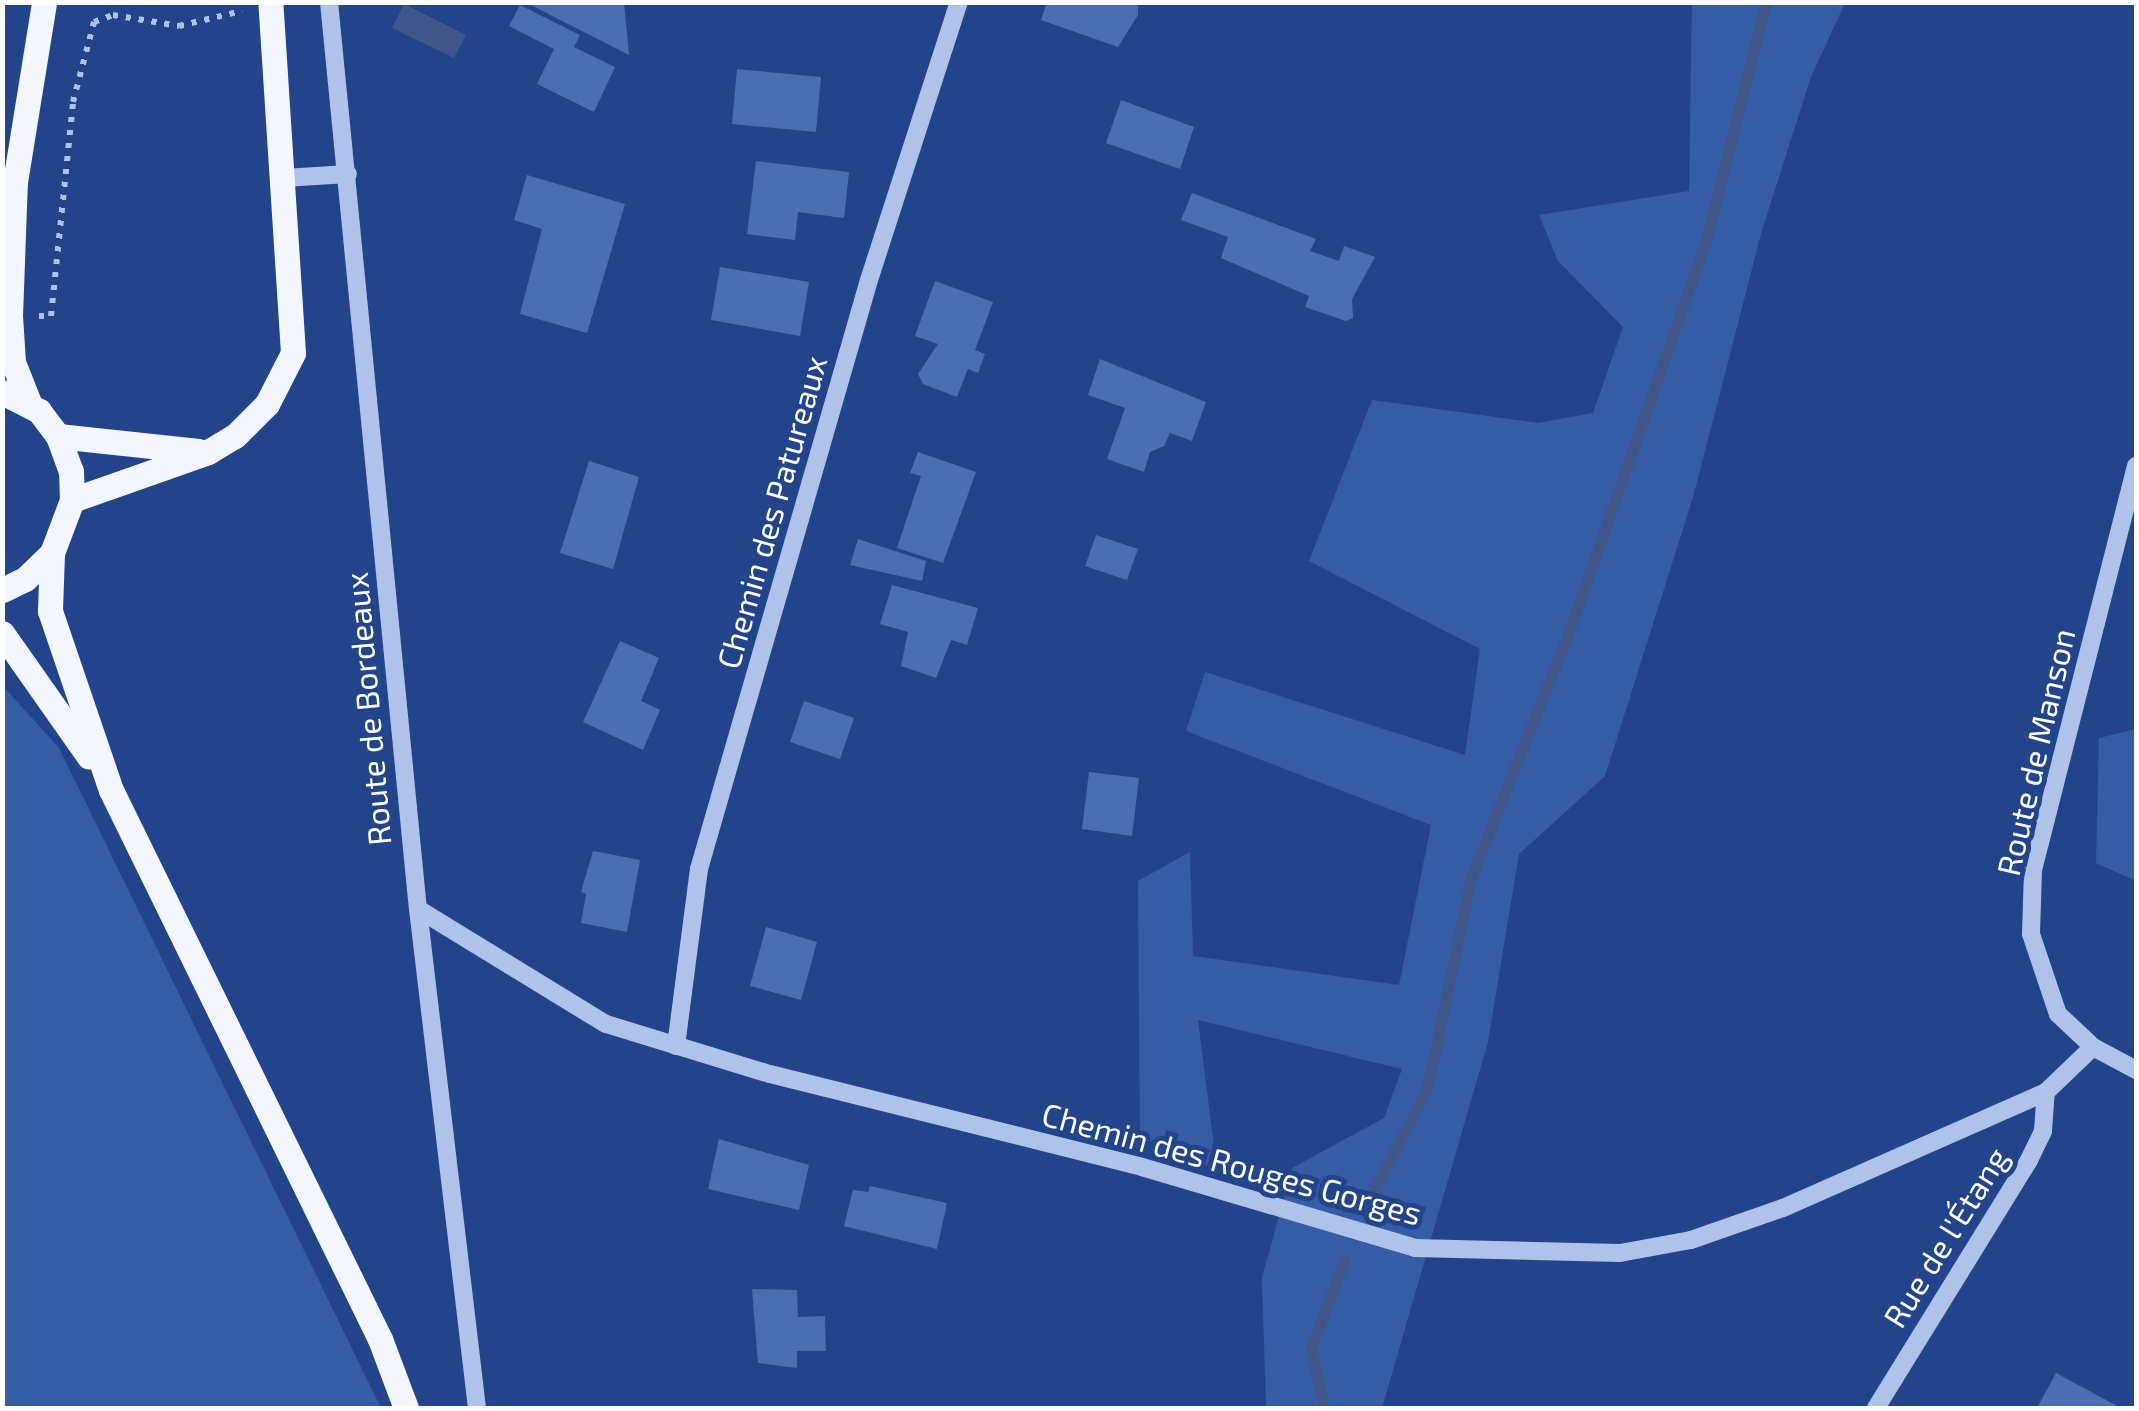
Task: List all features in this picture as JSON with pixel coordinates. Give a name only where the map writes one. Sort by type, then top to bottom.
[{"type":"main road","points":[[2,223],[14,182],[44,2]]},
{"type":"main road","points":[[72,500],[208,452],[259,413],[293,352],[270,3]]},
{"type":"main road","points":[[14,182],[10,316],[13,362],[30,405],[58,436],[72,471],[72,500],[52,553],[50,611],[111,790],[380,1339],[406,1408]]},
{"type":"main road","points":[[2,392],[30,405]]},
{"type":"main road","points":[[58,436],[208,452]]},
{"type":"main road","points":[[2,590],[25,580],[52,553]]},
{"type":"main road","points":[[2,633],[111,790]]},
{"type":"street","name":"Route de Bordeaux","points":[[329,2],[418,909],[477,1408]]},
{"type":"street","name":"Chemin des Patureaux","points":[[676,1046],[699,869],[869,280],[959,2]]},
{"type":"street","points":[[284,178],[348,174]]},
{"type":"street","name":"Route de Manson","points":[[2136,466],[2034,870],[2031,934],[2042,982],[2058,1014],[2092,1047],[2136,1070]]},
{"type":"street","name":"Chemin des Rouges Gorges","points":[[418,909],[606,1024],[676,1046],[1142,1167],[1415,1248],[1620,1253],[1691,1240],[1783,1208],[2046,1092]]},
{"type":"street","points":[[2046,1092],[2092,1047]]},
{"type":"street","name":"Rue de l'Étang","points":[[1876,1408],[2029,1160],[2042,1131],[2046,1092]]},
{"type":"path","points":[[10,316],[51,316],[73,102],[94,22],[113,16],[179,26],[270,3]]},
{"type":"shaded area","points":[[1692,3],[1845,3],[1811,77],[1762,230],[1694,494],[1605,776],[1519,854],[1488,1042],[1382,1408],[1266,1408],[1262,1278],[1292,1168],[1384,1118],[1402,1069],[1198,1020],[1217,1170],[1140,1137],[1138,881],[1190,852],[1193,956],[1399,985],[1431,825],[1186,731],[1205,672],[1465,755],[1480,649],[1309,561],[1372,400],[1538,423],[1593,413],[1623,327],[1558,261],[1539,215],[1689,191]]},
{"type":"shaded area","points":[[404,4],[466,35],[454,58],[392,28]]},
{"type":"shaded area","points":[[3,686],[59,748],[381,1408],[3,1408]]},
{"type":"shaded area","points":[[2136,729],[2136,881],[2096,863],[2099,738]]},
{"type":"building","points":[[525,2],[624,2],[629,55]]},
{"type":"building","points":[[1047,2],[1138,2],[1138,15],[1118,47],[1041,20]]},
{"type":"building","points":[[520,5],[580,35],[574,47],[615,67],[594,112],[537,84],[554,49],[509,26]]},
{"type":"building","points":[[737,69],[821,77],[816,132],[732,124]]},
{"type":"building","points":[[1121,100],[1194,127],[1180,169],[1106,143]]},
{"type":"building","points":[[756,161],[849,172],[844,218],[798,212],[795,240],[747,234]]},
{"type":"building","points":[[527,175],[625,204],[587,333],[520,314],[542,229],[514,220]]},
{"type":"building","points":[[1192,193],[1316,239],[1310,251],[1339,261],[1344,246],[1375,257],[1352,299],[1353,318],[1346,321],[1305,307],[1309,296],[1221,258],[1228,237],[1181,220]]},
{"type":"building","points":[[720,267],[809,282],[800,336],[711,320]]},
{"type":"building","points":[[935,281],[993,302],[975,350],[985,354],[978,373],[968,369],[957,397],[923,384],[918,374],[938,344],[915,336]]},
{"type":"building","points":[[1100,359],[1206,402],[1192,441],[1170,433],[1164,446],[1150,452],[1144,472],[1107,459],[1125,408],[1088,395]]},
{"type":"building","points":[[918,452],[976,472],[943,563],[897,548],[921,476],[910,473]]},
{"type":"building","points":[[589,461],[639,477],[613,569],[560,553]]},
{"type":"building","points":[[1096,535],[1138,549],[1127,580],[1085,566]]},
{"type":"building","points":[[858,539],[926,561],[922,581],[850,565]]},
{"type":"building","points":[[892,585],[978,608],[967,645],[951,640],[936,678],[901,666],[908,632],[880,624]]},
{"type":"building","points":[[620,641],[659,658],[641,701],[660,710],[643,750],[583,722]]},
{"type":"building","points":[[804,701],[854,718],[840,759],[790,742]]},
{"type":"building","points":[[1089,772],[1139,778],[1132,836],[1082,829]]},
{"type":"building","points":[[593,851],[640,860],[627,932],[581,923],[586,894],[581,892]]},
{"type":"building","points":[[766,927],[817,942],[801,1000],[750,986]]},
{"type":"building","points":[[719,1139],[809,1165],[799,1210],[708,1189]]},
{"type":"building","points":[[870,1186],[947,1203],[937,1249],[844,1226],[853,1190],[868,1192]]},
{"type":"building","points":[[752,1289],[797,1290],[798,1317],[825,1316],[826,1351],[797,1351],[797,1368],[758,1363]]},
{"type":"building","points":[[2056,1373],[2121,1408],[2037,1408]]},
{"type":"waterway","points":[[1369,1199],[1427,1089],[1471,878],[1570,629],[1704,247],[1766,2]]},
{"type":"waterway","points":[[1324,1408],[1311,1347],[1344,1261]]}]
